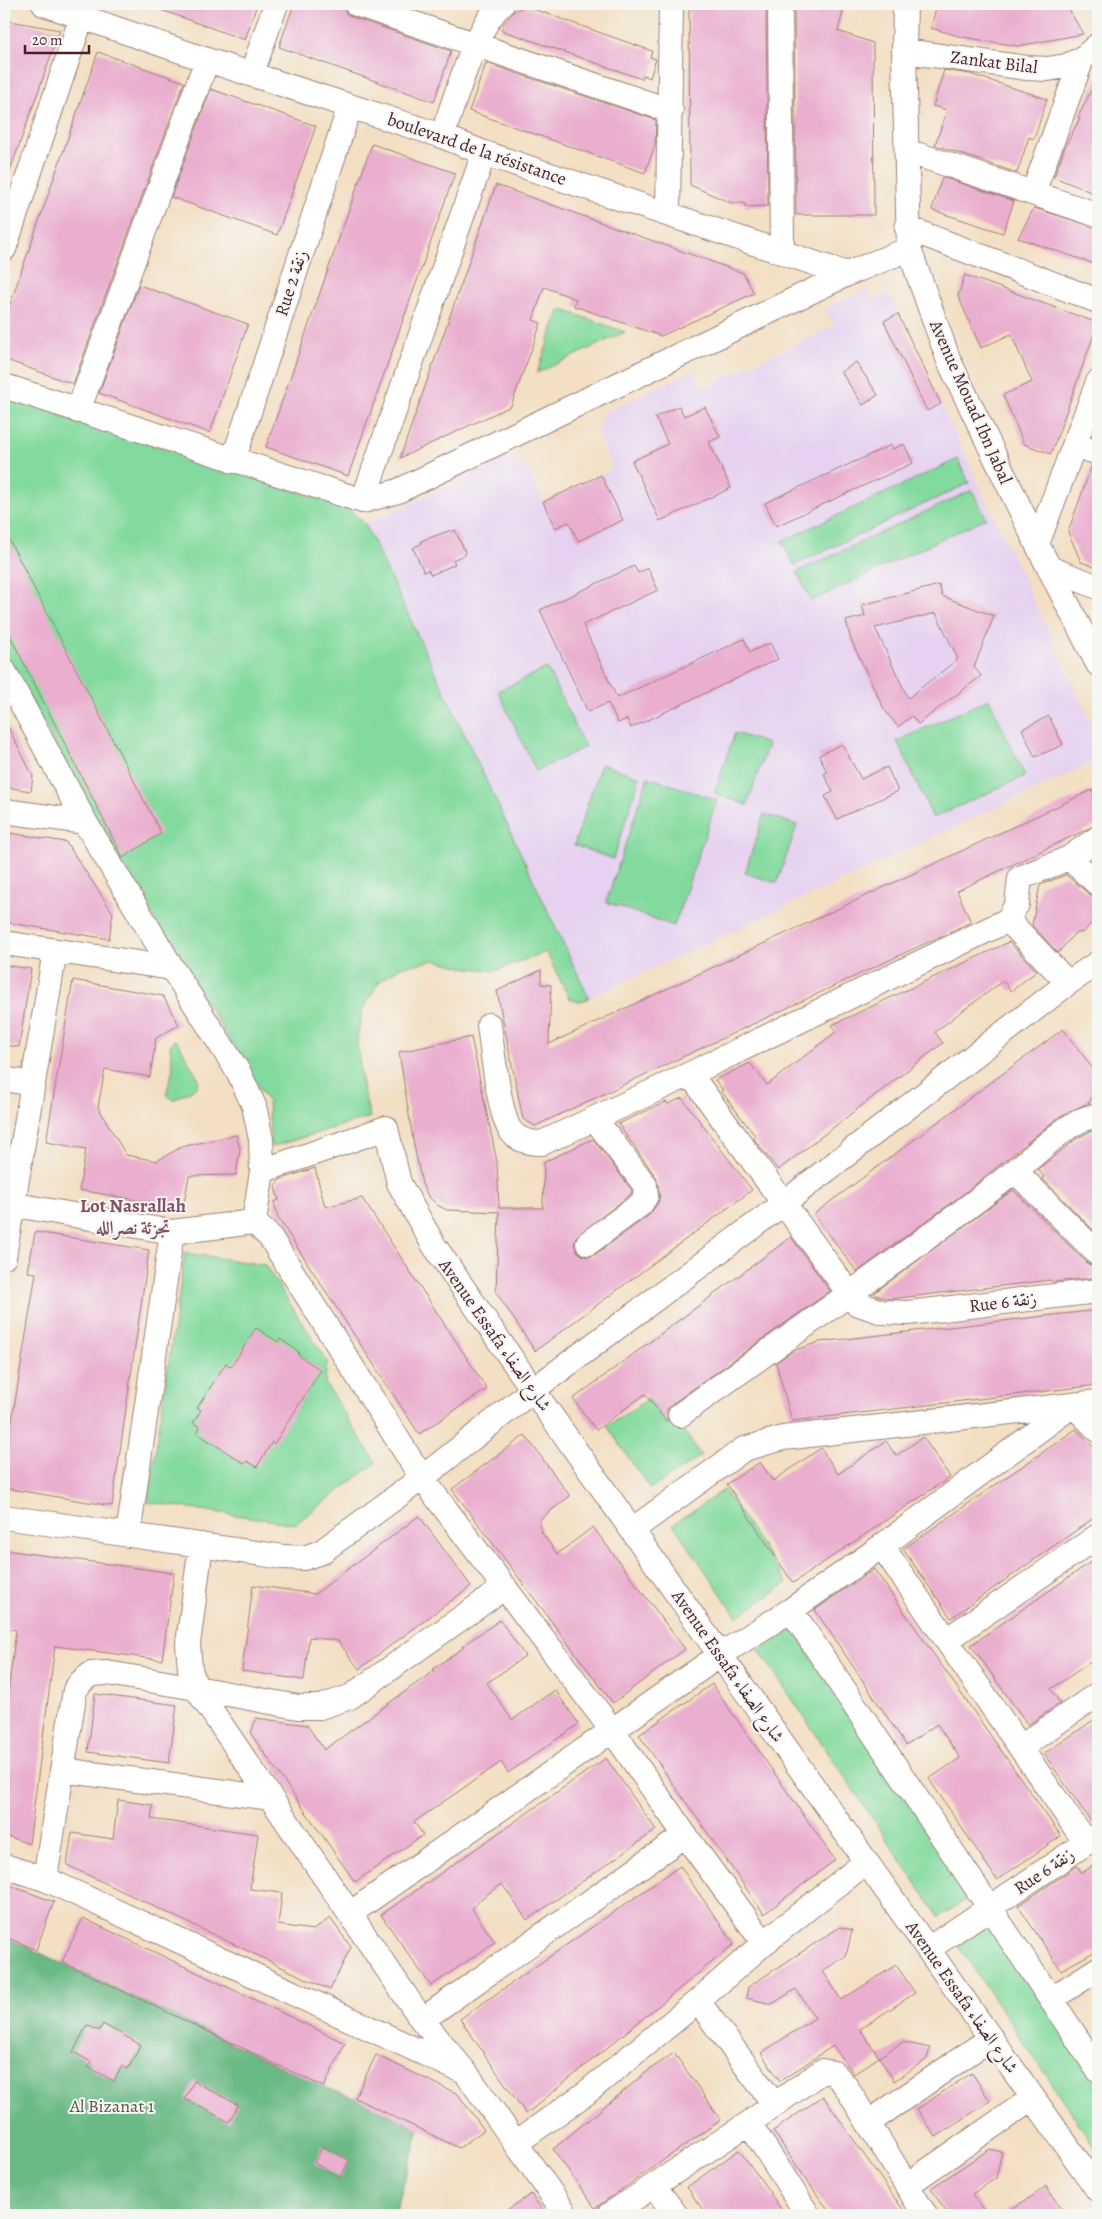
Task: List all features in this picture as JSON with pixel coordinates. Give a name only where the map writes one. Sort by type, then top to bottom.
[{"type":"street","name":"boulevard de la résistance","points":[[44,4],[84,10],[207,60],[442,136],[484,152],[847,274]]},
{"type":"street","points":[[252,73],[276,4]]},
{"type":"street","points":[[356,4],[671,111]]},
{"type":"street","points":[[442,136],[476,44],[492,16],[502,4]]},
{"type":"street","points":[[668,213],[671,111],[671,4]]},
{"type":"street","points":[[780,4],[782,251]]},
{"type":"street","name":"Avenue Mouad Ibn Jabal","points":[[905,4],[904,51],[908,239],[949,361],[1037,544],[1098,664]]},
{"type":"street","points":[[4,249],[84,10]]},
{"type":"street","name":"Zankat Bilal","points":[[904,51],[1027,68],[1048,69],[1066,66],[1090,52]]},
{"type":"street","name":"Zankat Bilal","points":[[1033,193],[1090,52]]},
{"type":"street","points":[[78,411],[207,60]]},
{"type":"street","name":"Rue 2 زنقة","points":[[233,461],[350,106]]},
{"type":"street","points":[[906,150],[1098,214]]},
{"type":"street","points":[[363,501],[484,152]]},
{"type":"street","points":[[4,386],[233,461],[363,501],[398,491],[847,274],[908,239],[1098,301]]},
{"type":"street","points":[[1037,544],[1076,445],[1098,382]]},
{"type":"street","points":[[1076,445],[1098,453]]},
{"type":"street","points":[[1049,568],[1098,586]]},
{"type":"street","points":[[4,671],[85,822],[172,968],[238,1073],[254,1106],[261,1139],[262,1171],[254,1222]]},
{"type":"street","points":[[4,811],[85,822]]},
{"type":"street","points":[[489,1024],[504,1114],[510,1130],[520,1139],[532,1143],[542,1143],[690,1074],[1008,920],[1017,904],[1020,878],[1069,858],[1098,838]]},
{"type":"street","points":[[1069,858],[1098,884]]},
{"type":"street","points":[[1008,920],[1068,983]]},
{"type":"street","points":[[4,943],[172,968]]},
{"type":"street","points":[[4,1257],[8,1204],[33,1084],[55,951]]},
{"type":"street","points":[[4,1517],[283,1557],[304,1558],[321,1552],[422,1478],[533,1390],[784,1203],[1068,983],[1098,963]]},
{"type":"street","name":"Rue 6 زنقة","points":[[690,1074],[856,1303],[870,1310],[908,1313],[1098,1291]]},
{"type":"street","points":[[4,1079],[33,1084]]},
{"type":"street","points":[[1098,1103],[1098,1108]]},
{"type":"street","points":[[680,1415],[1015,1171],[1074,1123],[1088,1116],[1098,1118]]},
{"type":"street","points":[[588,1243],[642,1204],[646,1196],[645,1185],[595,1118]]},
{"type":"street","name":"Avenue Essafa شارع الصفاء","points":[[262,1171],[386,1128],[399,1183],[433,1244],[533,1390],[1098,2190]]},
{"type":"street","points":[[1015,1171],[1098,1254]]},
{"type":"street","points":[[8,1204],[172,1232],[254,1222]]},
{"type":"street","points":[[254,1222],[270,1237],[422,1478],[612,1730],[684,1835],[764,1943]]},
{"type":"street","points":[[128,1535],[172,1232]]},
{"type":"street","points":[[632,1530],[744,1449],[783,1438],[1098,1402]]},
{"type":"street","points":[[1073,1405],[1098,1430]]},
{"type":"street","points":[[351,1914],[720,1655],[791,1610],[882,1546],[1073,1405]]},
{"type":"street","points":[[948,1639],[1098,1536]]},
{"type":"street","points":[[201,1545],[188,1644],[190,1669],[196,1688],[422,2020],[466,2073],[565,2215]]},
{"type":"street","points":[[882,1546],[1021,1747],[1092,1839]]},
{"type":"street","points":[[45,1879],[75,1690],[91,1674],[107,1674],[196,1688],[298,1708],[320,1707],[350,1697],[505,1587]]},
{"type":"street","points":[[791,1610],[1098,2070]]},
{"type":"street","points":[[1021,1747],[1098,1694]]},
{"type":"street","points":[[62,1770],[272,1798]]},
{"type":"street","points":[[422,2020],[684,1835]]},
{"type":"street","name":"Rue 6 زنقة","points":[[928,1949],[1092,1839]]},
{"type":"street","points":[[516,2143],[586,2093],[698,2001],[764,1943],[866,1862]]},
{"type":"street","points":[[4,1866],[45,1879],[466,2073]]},
{"type":"street","points":[[1051,1999],[1098,1969]]},
{"type":"street","points":[[698,2001],[774,2104]]},
{"type":"street","points":[[868,2123],[991,2038]]},
{"type":"street","points":[[609,2215],[749,2123],[822,2071],[830,2071],[839,2077],[845,2085],[925,2215]]},
{"type":"street","points":[[908,2185],[1033,2098]]},
{"type":"street","points":[[749,2123],[808,2215]]},
{"type":"street","points":[[654,2186],[676,2215]]},
{"type":"shaded area","points":[[867,289],[873,300],[888,293],[1098,736],[1098,760],[589,998],[365,524],[505,459],[527,468],[543,502],[613,469],[597,433],[604,412],[694,370],[702,388],[834,326],[826,308]]},
{"type":"green space","points":[[560,309],[625,332],[537,373]]},
{"type":"green space","points":[[4,397],[348,508],[365,524],[589,998],[578,1002],[569,998],[546,952],[494,971],[462,967],[435,960],[401,967],[379,982],[362,1010],[357,1041],[362,1086],[370,1117],[271,1147],[268,1102],[118,860],[4,651]]},
{"type":"green space","points":[[958,459],[969,483],[794,565],[782,541]]},
{"type":"green space","points":[[972,490],[986,518],[811,601],[797,572]]},
{"type":"green space","points":[[547,668],[585,747],[536,771],[498,691]]},
{"type":"green space","points":[[989,699],[1025,776],[933,818],[897,741]]},
{"type":"green space","points":[[735,733],[768,744],[747,805],[714,793]]},
{"type":"green space","points":[[601,764],[640,777],[613,859],[574,845]]},
{"type":"green space","points":[[648,777],[717,800],[674,926],[606,902]]},
{"type":"green space","points":[[764,814],[797,825],[777,883],[745,873]]},
{"type":"green space","points":[[174,1040],[178,1042],[199,1080],[197,1087],[173,1100],[166,1095],[173,1069],[170,1046]]},
{"type":"green space","points":[[185,1253],[265,1265],[327,1361],[325,1383],[376,1463],[295,1524],[148,1502]]},
{"type":"green space","points":[[648,1399],[665,1421],[673,1415],[701,1456],[650,1489],[607,1426]]},
{"type":"green space","points":[[724,1490],[787,1583],[737,1617],[673,1524]]},
{"type":"green space","points":[[792,1628],[973,1895],[939,1917],[759,1650]]},
{"type":"green space","points":[[991,1921],[1098,2080],[1098,2152],[957,1944]]},
{"type":"green space","name":"Al Bizanat 1","points":[[4,1936],[324,2087],[355,2098],[419,2129],[395,2215],[4,2215]]},
{"type":"building","points":[[150,4],[257,4],[245,40],[150,6]]},
{"type":"building","points":[[294,4],[333,4],[343,7],[346,13],[352,17],[451,51],[434,102],[279,47]]},
{"type":"building","points":[[689,4],[766,4],[768,206],[745,207],[745,203],[731,203],[690,185]]},
{"type":"building","points":[[794,4],[845,4],[838,31],[873,43],[874,215],[796,215]]},
{"type":"building","points":[[937,4],[1066,4],[1083,34],[1018,46],[962,37],[931,28]]},
{"type":"building","points":[[525,6],[652,51],[650,57],[656,59],[650,78],[643,75],[642,79],[501,30],[514,11]]},
{"type":"building","points":[[4,20],[60,30],[6,182],[4,182]]},
{"type":"building","points":[[98,52],[184,82],[73,384],[4,359],[4,321]]},
{"type":"building","points":[[486,63],[656,120],[655,145],[645,173],[469,111]]},
{"type":"building","points":[[944,70],[970,74],[1047,99],[1034,139],[1029,137],[1017,173],[935,145],[947,110],[933,106]]},
{"type":"building","points":[[1098,77],[1098,195],[1054,177],[1065,147],[1080,118],[1078,117]]},
{"type":"building","points":[[211,89],[316,126],[277,235],[171,197]]},
{"type":"building","points":[[372,144],[455,173],[348,476],[266,447]]},
{"type":"building","points":[[942,177],[1014,201],[1003,233],[932,210]]},
{"type":"building","points":[[496,185],[743,273],[754,293],[661,336],[574,306],[576,299],[544,287],[533,320],[541,323],[511,406],[400,458]]},
{"type":"building","points":[[1034,208],[1098,228],[1098,265],[1018,238]]},
{"type":"building","points":[[965,275],[1098,323],[1051,454],[1024,444],[1003,395],[1032,382],[1011,334],[981,348],[958,296]]},
{"type":"building","points":[[139,285],[248,324],[210,433],[99,393]]},
{"type":"building","points":[[898,314],[941,404],[927,411],[884,321]]},
{"type":"building","points":[[856,362],[878,395],[863,405],[841,372]]},
{"type":"building","points":[[679,406],[684,416],[705,407],[720,437],[709,442],[731,488],[660,521],[632,461],[668,444],[655,417]]},
{"type":"building","points":[[904,444],[913,463],[776,526],[765,503],[891,445],[893,449]]},
{"type":"building","points":[[1092,465],[1098,466],[1098,568],[1081,562],[1068,532]]},
{"type":"building","points":[[601,475],[623,520],[578,541],[569,522],[555,528],[543,502]]},
{"type":"building","points":[[4,530],[161,833],[123,858],[4,624]]},
{"type":"building","points":[[451,530],[452,532],[455,530],[466,554],[453,560],[455,564],[431,575],[428,570],[424,572],[413,548],[422,543],[421,541]]},
{"type":"building","points":[[634,566],[638,573],[648,568],[658,590],[583,625],[617,698],[744,639],[750,652],[770,643],[778,659],[631,728],[627,719],[618,723],[608,703],[588,712],[540,610]]},
{"type":"building","points":[[939,585],[942,596],[994,616],[974,667],[981,676],[918,724],[912,716],[898,727],[884,709],[851,640],[846,621],[865,616],[862,605]],"holes":[[[936,613],[958,659],[908,698],[875,628]]]},
{"type":"building","points":[[1049,716],[1063,745],[1035,757],[1022,729]]},
{"type":"building","points":[[4,719],[33,776],[31,791],[4,787]]},
{"type":"building","points":[[842,744],[861,779],[887,767],[898,791],[837,819],[825,796],[833,792],[824,774],[827,772],[819,755]]},
{"type":"building","points":[[1092,790],[1098,804],[1098,824],[957,891],[971,922],[535,1126],[523,1119],[497,991],[541,970],[541,984],[551,985],[549,1044]]},
{"type":"building","points":[[4,832],[66,842],[113,913],[109,939],[4,922]]},
{"type":"building","points":[[1066,875],[1089,894],[1098,897],[1098,915],[1084,932],[1074,934],[1058,953],[1032,925],[1040,885]]},
{"type":"building","points":[[1009,942],[1037,971],[1011,991],[1003,981],[957,1015],[935,1032],[943,1043],[778,1170],[754,1139],[756,1137],[721,1091],[723,1090],[715,1080],[750,1063],[767,1085],[837,1031],[832,1025]]},
{"type":"building","points":[[4,965],[31,969],[19,1047],[4,1045]]},
{"type":"building","points":[[73,980],[163,996],[179,1025],[156,1038],[150,1077],[105,1069],[98,1107],[126,1155],[157,1161],[181,1147],[236,1135],[240,1149],[236,1175],[189,1176],[183,1208],[79,1190],[86,1149],[46,1142]]},
{"type":"building","points":[[1063,1029],[1097,1074],[1090,1102],[1060,1116],[966,1192],[857,1272],[814,1214]]},
{"type":"building","points":[[471,1037],[497,1162],[499,1208],[543,1208],[544,1162],[593,1139],[632,1190],[631,1194],[576,1237],[574,1245],[582,1255],[589,1257],[596,1254],[649,1215],[658,1203],[660,1195],[656,1177],[618,1124],[666,1102],[668,1104],[682,1098],[752,1190],[535,1351],[496,1292],[499,1212],[447,1210],[437,1205],[428,1196],[422,1184],[413,1140],[399,1052]]},
{"type":"building","points":[[1091,1131],[1098,1139],[1098,1235],[1042,1178],[1044,1177],[1038,1169],[1076,1139]]},
{"type":"building","points":[[315,1168],[325,1207],[362,1198],[487,1389],[419,1434],[278,1218],[274,1202],[279,1200],[275,1187],[279,1180]]},
{"type":"building","points":[[1013,1190],[1088,1264],[1098,1267],[1098,1271],[1091,1278],[1053,1282],[1051,1280],[890,1299],[874,1293]]},
{"type":"building","points":[[35,1232],[149,1250],[112,1506],[4,1488],[4,1444],[8,1445],[36,1273],[28,1272]]},
{"type":"building","points":[[791,1237],[830,1291],[672,1404],[667,1410],[668,1420],[666,1421],[645,1394],[596,1430],[573,1399]]},
{"type":"building","points":[[1098,1310],[1098,1385],[792,1421],[776,1363],[793,1351],[819,1342]]},
{"type":"building","points":[[256,1328],[278,1342],[280,1339],[299,1352],[298,1355],[321,1370],[274,1444],[272,1442],[257,1467],[247,1461],[245,1464],[197,1433],[200,1427],[193,1423],[201,1410],[197,1408],[226,1363],[231,1367]]},
{"type":"building","points":[[1076,1429],[1098,1452],[1098,1515],[951,1618],[903,1549]]},
{"type":"building","points":[[525,1435],[570,1496],[539,1520],[542,1533],[557,1554],[593,1527],[685,1649],[613,1703],[452,1489]]},
{"type":"building","points":[[923,1437],[950,1477],[793,1583],[727,1484],[760,1462],[773,1481],[821,1448],[838,1474],[886,1441],[896,1456]]},
{"type":"building","points":[[419,1516],[471,1586],[359,1669],[338,1641],[309,1637],[304,1680],[242,1671],[253,1585],[315,1594]]},
{"type":"building","points":[[4,1550],[174,1573],[162,1660],[55,1646],[29,1844],[4,1835],[4,1709],[6,1709],[16,1630],[4,1628]]},
{"type":"building","points":[[1098,1557],[1098,1657],[1051,1689],[1060,1703],[1028,1725],[971,1645]]},
{"type":"building","points":[[874,1569],[1061,1836],[997,1880],[929,1779],[960,1758],[937,1724],[906,1745],[815,1610]]},
{"type":"building","points":[[500,1620],[525,1656],[487,1683],[512,1720],[555,1690],[579,1724],[508,1773],[501,1762],[414,1822],[423,1835],[355,1882],[251,1734],[256,1718],[307,1725],[324,1750],[435,1670],[433,1669],[463,1648],[462,1646]]},
{"type":"building","points":[[712,1684],[835,1860],[764,1914],[639,1735]]},
{"type":"building","points":[[95,1694],[177,1705],[169,1763],[88,1752]]},
{"type":"building","points":[[1098,1717],[1098,1821],[1092,1823],[1044,1754]]},
{"type":"building","points":[[606,1758],[656,1830],[527,1920],[502,1884],[482,1898],[472,1909],[495,1942],[431,1986],[381,1915]]},
{"type":"building","points":[[118,1800],[153,1805],[151,1819],[258,1834],[250,1889],[282,1893],[278,1925],[313,1930],[330,1918],[351,1947],[330,1990],[67,1865],[72,1833],[113,1839]]},
{"type":"building","points":[[1098,1862],[1098,1950],[1061,1970],[1018,1906],[1077,1866],[1082,1873]]},
{"type":"building","points":[[680,1866],[734,1944],[526,2114],[460,2019]]},
{"type":"building","points":[[4,1883],[54,1902],[36,1950],[4,1936]]},
{"type":"building","points":[[83,1918],[345,2043],[324,2087],[62,1962]]},
{"type":"building","points":[[840,1927],[852,1930],[846,1956],[823,1971],[841,2000],[896,1965],[915,1993],[860,2029],[879,2057],[854,2074],[833,2046],[780,2081],[761,2053],[815,2018],[796,1989],[772,2004],[746,1998],[748,1987]]},
{"type":"building","points":[[103,2024],[141,2045],[128,2069],[122,2066],[114,2081],[88,2067],[91,2062],[73,2052],[87,2025],[99,2031]]},
{"type":"building","points":[[903,2042],[930,2048],[927,2059],[894,2081],[879,2057]]},
{"type":"building","points":[[674,2053],[721,2120],[595,2208],[553,2149],[649,2070]]},
{"type":"building","points":[[376,2055],[458,2094],[484,2130],[459,2148],[355,2098]]},
{"type":"building","points":[[972,2073],[990,2101],[936,2137],[917,2109]]},
{"type":"building","points":[[194,2081],[238,2105],[229,2122],[185,2099]]},
{"type":"building","points":[[823,2096],[907,2215],[832,2215],[810,2185],[773,2131]]},
{"type":"building","points":[[323,2146],[349,2160],[340,2178],[314,2163]]},
{"type":"building","points":[[990,2149],[1002,2152],[996,2178],[972,2194],[987,2215],[948,2215],[931,2188]]},
{"type":"building","points":[[739,2150],[785,2215],[706,2215],[687,2187]]},
{"type":"building","points":[[1046,2186],[1065,2215],[1002,2215],[1034,2195]]},
{"type":"building","points":[[531,2194],[546,2215],[500,2215]]},
{"type":"district","name":"Lot Nasrallah تجزئة نصرالله","points":[[133,1216]]}]
